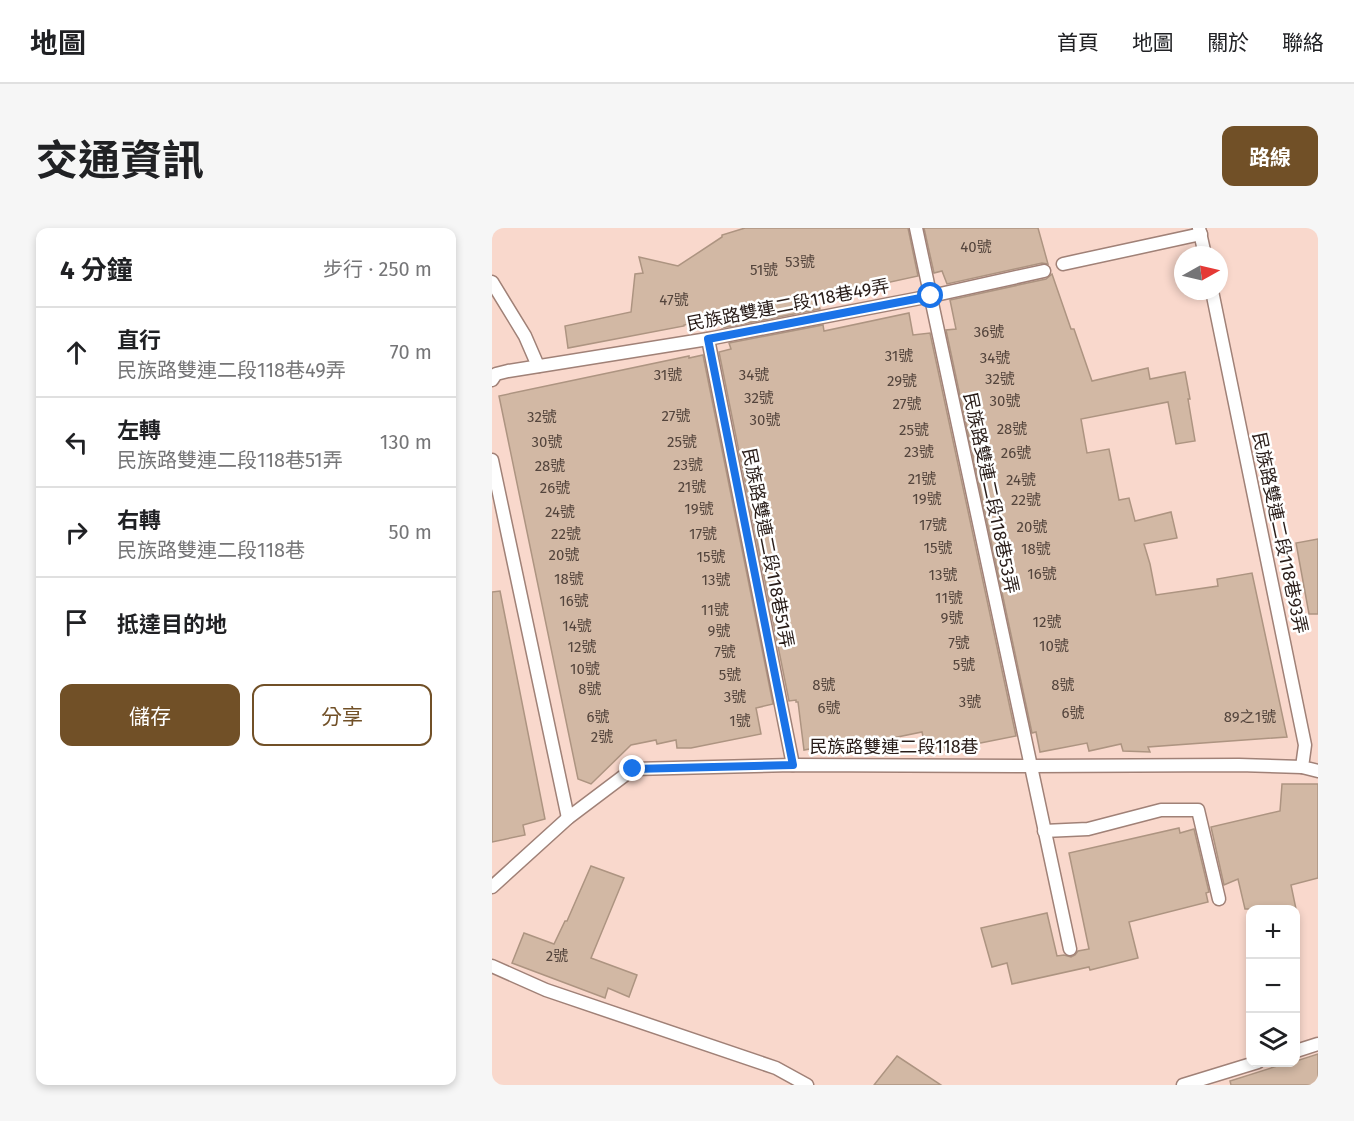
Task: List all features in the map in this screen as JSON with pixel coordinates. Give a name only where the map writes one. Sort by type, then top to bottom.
[{"type":"lane","name":"民族路雙連二段118巷53弄","points":[[916,228],[1070,949]]},
{"type":"lane","points":[[1063,264],[1200,231],[1203,246]]},
{"type":"lane","name":"民族路雙連二段118巷49弄","points":[[492,380],[496,374],[708,339],[1044,272]]},
{"type":"lane","points":[[492,282],[525,336],[538,366]]},
{"type":"lane","name":"民族路雙連二段118巷93弄","points":[[1214,300],[1305,745],[1302,767]]},
{"type":"lane","name":"民族路雙連二段118巷51弄","points":[[708,339],[793,765]]},
{"type":"lane","points":[[492,460],[568,818]]},
{"type":"lane","name":"民族路雙連二段118巷","points":[[492,887],[568,818],[633,769],[793,765],[1302,767]]},
{"type":"lane","points":[[1302,767],[1318,771]]},
{"type":"lane","points":[[1044,831],[1088,829],[1161,810],[1198,810],[1219,899]]},
{"type":"lane","points":[[492,966],[546,990],[776,1068],[807,1085]]},
{"type":"lane","points":[[1300,1050],[1318,1044]]},
{"type":"lane","points":[[1183,1085],[1246,1066]]},
{"type":"building","points":[[745,228],[908,228],[918,276],[817,298],[820,309],[722,328],[718,318],[568,348],[565,326],[631,312],[635,274],[643,273],[639,257],[678,266],[722,235]]},
{"type":"building","points":[[924,228],[1038,228],[1048,264],[1042,263],[947,284],[942,271],[934,273]]},
{"type":"building","points":[[1052,274],[1092,381],[1148,368],[1150,379],[1185,372],[1195,441],[1176,444],[1168,402],[1081,419],[1087,453],[1109,449],[1119,500],[1129,498],[1135,521],[1171,512],[1177,538],[1144,544],[1156,595],[1218,586],[1217,579],[1252,573],[1287,737],[1148,747],[1150,752],[1123,751],[1121,744],[1089,751],[1087,743],[1040,752],[1036,732],[1032,733],[946,330],[956,329],[950,300],[1046,279]]},
{"type":"building","points":[[909,313],[913,335],[930,333],[1016,736],[945,750],[945,747],[926,750],[922,732],[854,746],[852,741],[804,750],[798,702],[789,701],[719,352],[731,349],[729,343],[823,325],[824,331]]},
{"type":"building","points":[[703,355],[773,704],[756,708],[761,734],[691,748],[677,748],[676,740],[657,744],[656,740],[631,745],[591,784],[578,779],[499,396]]},
{"type":"building","points":[[1318,539],[1318,614],[1309,614],[1296,543]]},
{"type":"building","points":[[500,591],[545,819],[523,825],[525,835],[492,842],[492,592]]},
{"type":"building","points":[[1282,784],[1318,784],[1318,878],[1291,885],[1295,905],[1246,905],[1245,909],[1238,879],[1224,885],[1211,827],[1280,811]]},
{"type":"building","points":[[1179,828],[1180,833],[1194,829],[1209,892],[1206,893],[1208,902],[1129,922],[1138,958],[1090,970],[1089,967],[1012,984],[1007,963],[992,967],[981,928],[1047,913],[1057,956],[1071,957],[1078,951],[1089,949],[1069,853]]},
{"type":"building","points":[[591,866],[624,878],[591,958],[637,975],[629,997],[608,988],[605,998],[512,963],[524,933],[554,944],[567,921]]},
{"type":"building","points":[[1318,1054],[1318,1085],[1231,1085],[1230,1081],[1274,1067],[1300,1067],[1300,1060]]},
{"type":"building","points":[[897,1056],[941,1085],[874,1085]]},
{"type":"route","points":[[633,769],[793,765],[708,339],[931,296]]}]
